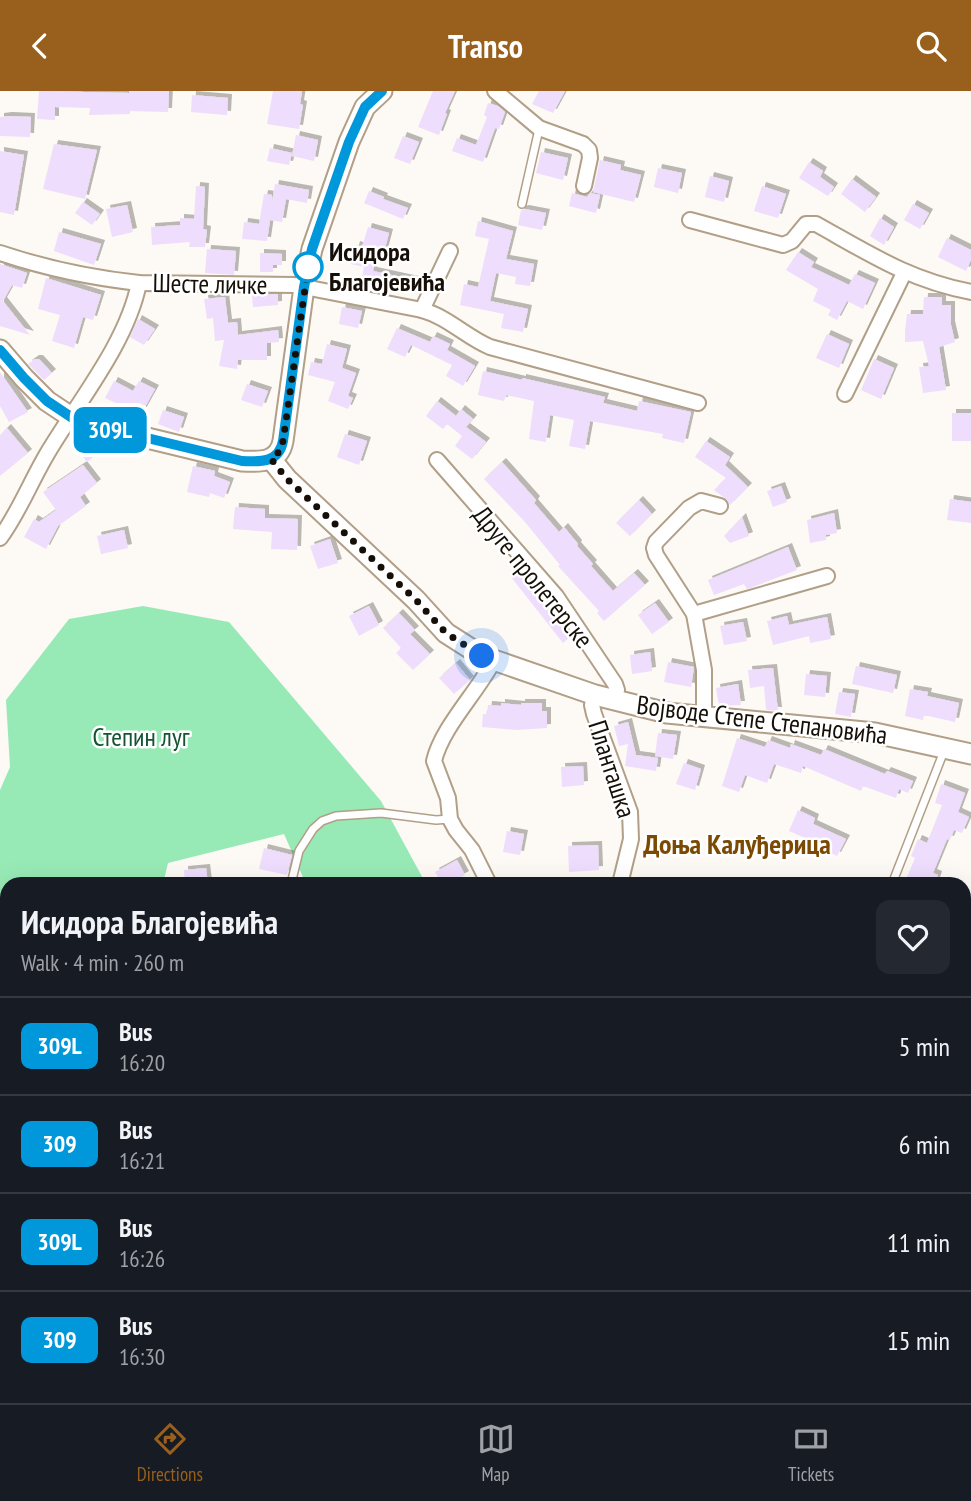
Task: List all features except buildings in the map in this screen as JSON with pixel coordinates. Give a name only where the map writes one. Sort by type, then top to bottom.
[{"type":"street","points":[[495,91],[539,128],[574,139],[589,150],[584,186]]},
{"type":"street","points":[[0,350],[47,401],[70,418],[85,424],[242,461],[262,462],[271,459],[280,451],[283,441],[304,287],[312,249],[349,142],[373,94]]},
{"type":"street","points":[[690,220],[783,245],[792,241],[802,227],[816,224],[904,273],[948,288],[971,292]]},
{"type":"street","points":[[422,310],[450,251]]},
{"type":"street","name":"Шесте личке","points":[[0,253],[72,272],[139,283],[286,285],[422,310],[445,319],[490,348],[698,403]]},
{"type":"street","points":[[845,394],[904,273]]},
{"type":"street","points":[[0,538],[50,448],[87,393],[112,349],[131,309],[139,283]]},
{"type":"street","name":"Војводе Степе Степановића","points":[[271,459],[287,479],[416,600],[446,633],[468,648],[494,660],[595,695],[667,713],[875,733],[971,754]]},
{"type":"street","name":"Друге пролетерске","points":[[437,460],[556,596],[615,684],[615,700]]},
{"type":"street","points":[[704,718],[704,670],[694,614],[654,548],[656,542],[689,508],[701,501],[720,506]]},
{"type":"street","points":[[694,614],[827,576]]},
{"type":"street","points":[[486,877],[472,850],[450,819],[448,798],[434,761],[447,729],[494,660]]},
{"type":"street","name":"Планташка","points":[[595,695],[592,705],[594,714],[630,812],[631,839],[622,877]]},
{"type":"lane","points":[[522,204],[539,128]]},
{"type":"lane","points":[[895,877],[946,747]]},
{"type":"lane","points":[[293,877],[299,851],[313,829],[322,821],[336,816],[380,813],[436,820],[450,819]]},
{"type":"green space","name":"Степин луг","points":[[143,606],[229,622],[381,801],[422,877],[303,877],[284,834],[168,863],[165,877],[0,877],[0,790],[10,767],[6,700],[69,619]]},
{"type":"bus line","name":"309L","points":[[0,350],[47,401],[77,421],[242,461],[262,462],[275,456],[282,447],[304,287],[312,249],[349,142],[365,107],[382,91]]},
{"type":"place","name":"Исидора Благојевића","points":[[308,267]]},
{"type":"district","name":"Доња Калуђерица","points":[[737,844]]},
{"type":"route","points":[[308,267],[282,447],[271,459],[287,479],[416,600],[446,633],[482,656]]}]
